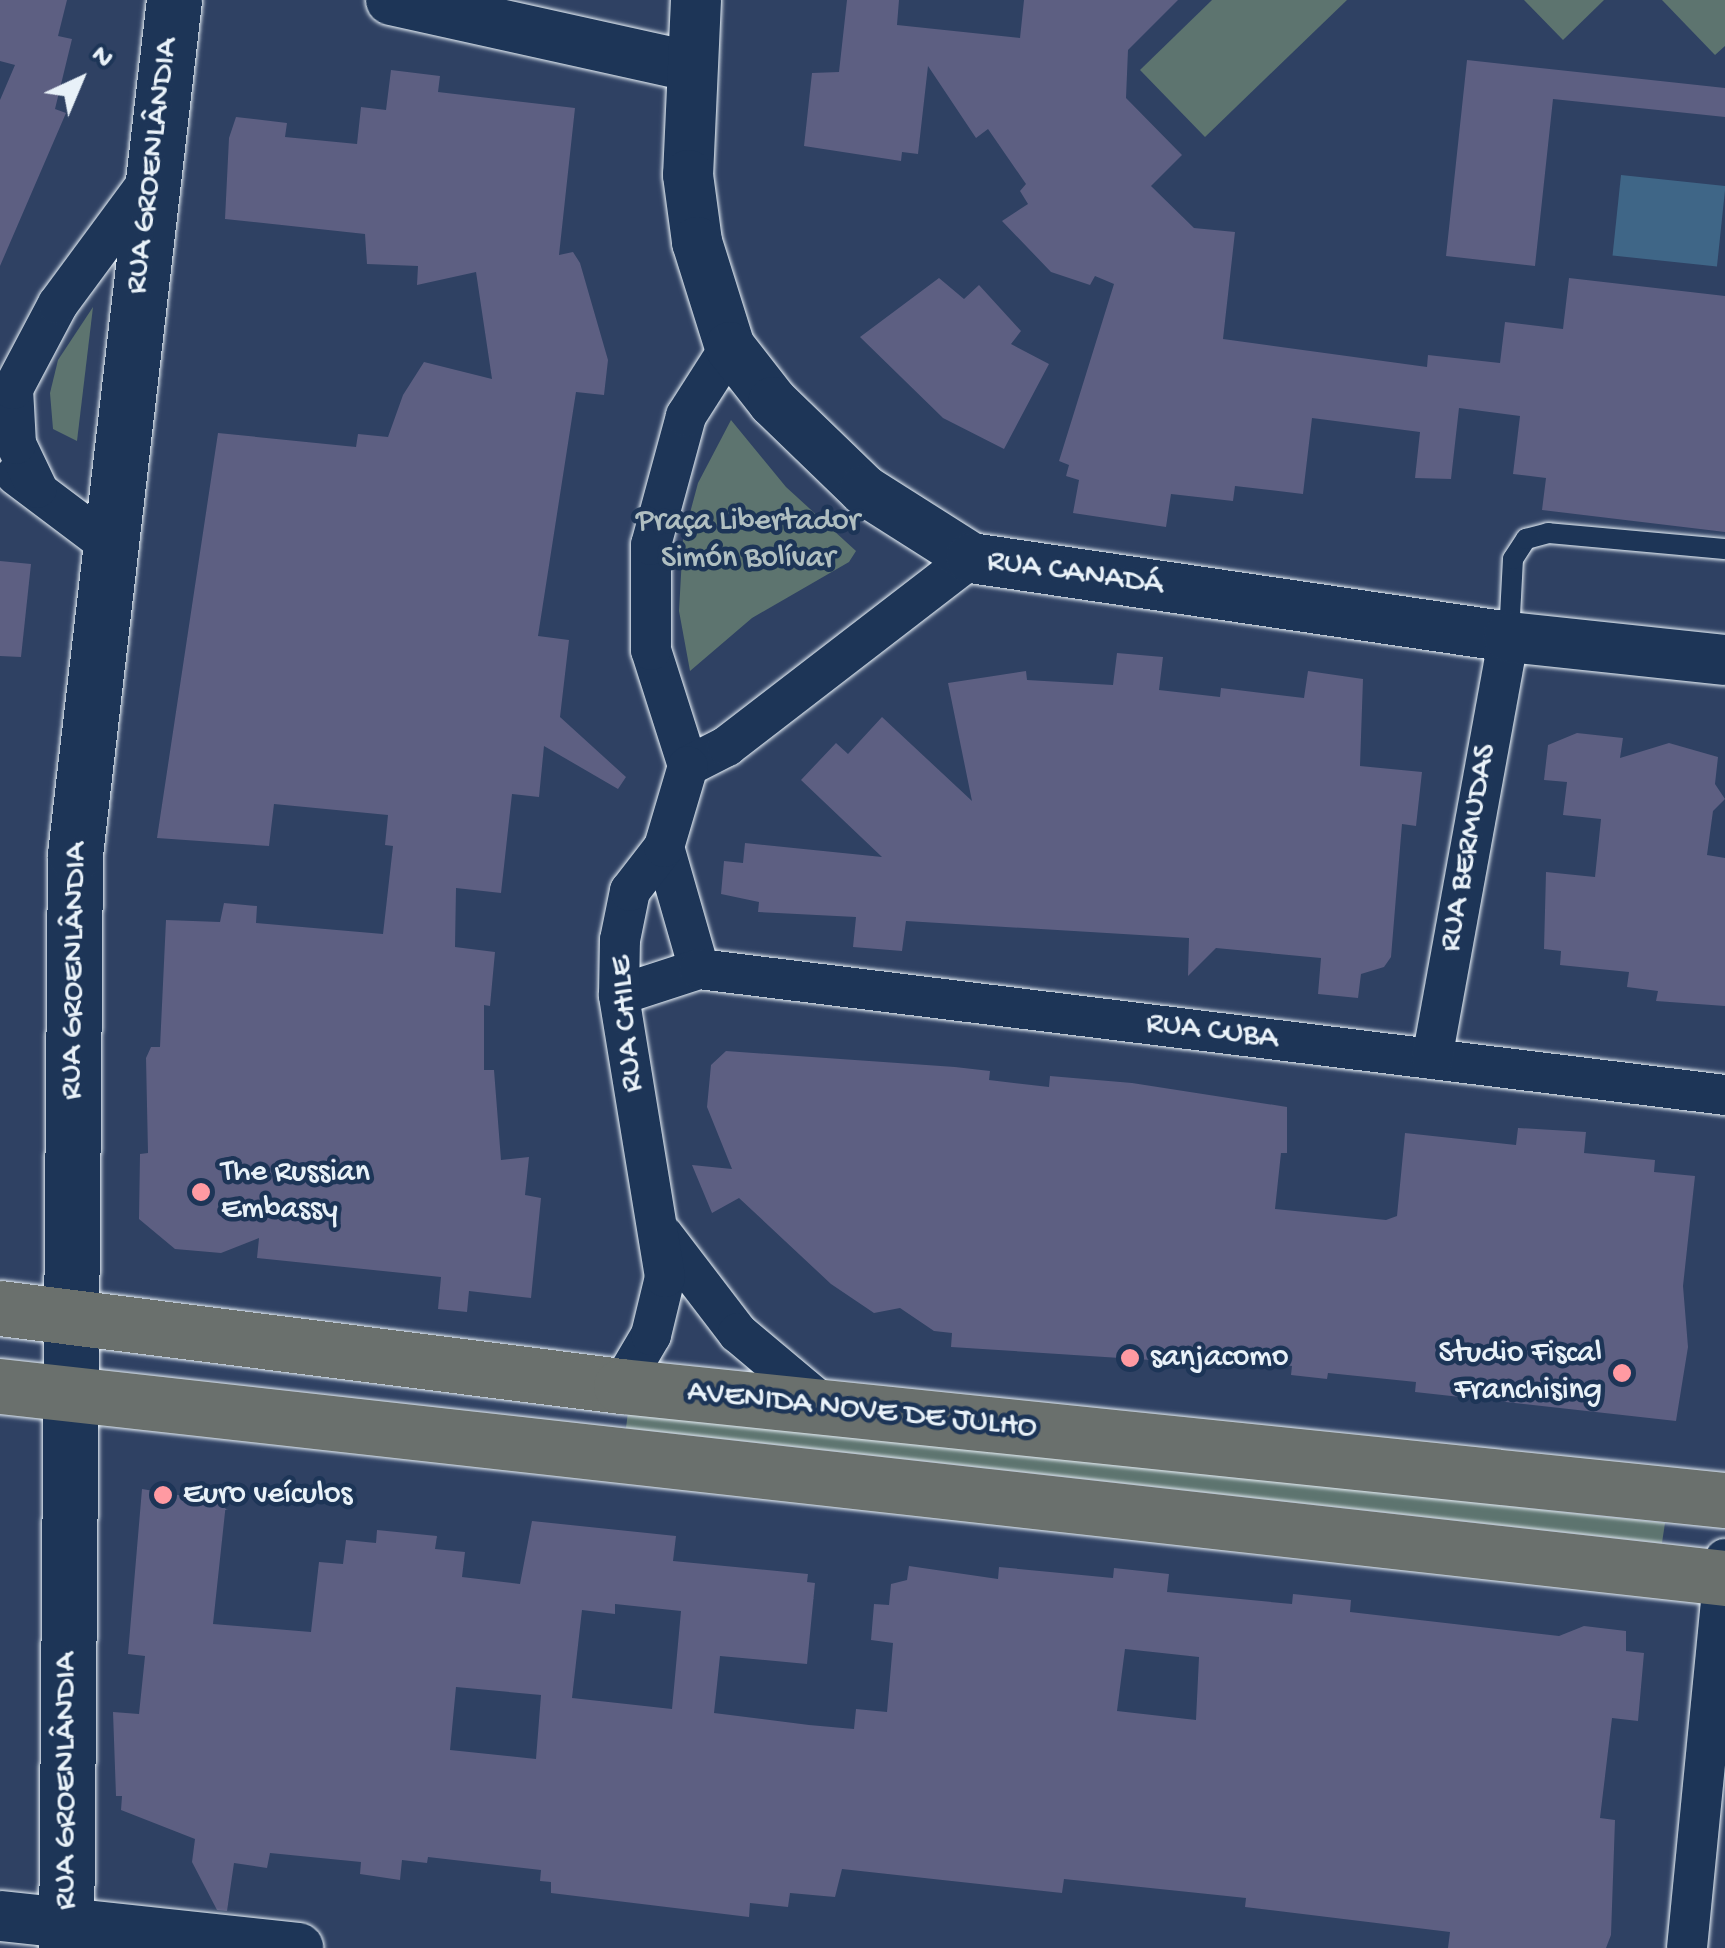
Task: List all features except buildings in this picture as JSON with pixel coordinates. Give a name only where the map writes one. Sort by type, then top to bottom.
[{"type":"main road","name":"RUA GROENLÂNDIA","points":[[66,1936],[74,854],[174,0]]},
{"type":"main road","name":"AVENIDA NOVE DE JULHO","points":[[0,1308],[621,1386],[1725,1500]]},
{"type":"main road","name":"AVENIDA NOVE DE JULHO","points":[[0,1386],[1724,1572]]},
{"type":"street","points":[[391,0],[688,66]]},
{"type":"street","name":"RUA CANADÁ","points":[[696,0],[688,66],[695,225],[730,347],[773,402],[864,490],[971,558],[1509,637],[1725,660]]},
{"type":"street","points":[[37,488],[16,444],[13,388],[58,304],[151,178]]},
{"type":"street","points":[[730,347],[686,416],[651,546],[651,650],[688,766],[726,746],[971,558]]},
{"type":"street","points":[[0,466],[37,488],[109,546]]},
{"type":"street","name":"RUA BERMUDAS","points":[[1432,1059],[1509,637]]},
{"type":"street","name":"RUA CHILE","points":[[621,1386],[662,1308],[663,1235],[619,995],[630,890],[664,847],[688,766]]},
{"type":"street","points":[[664,847],[698,968]]},
{"type":"street","name":"RUA CUBA","points":[[619,995],[698,968],[1725,1095]]},
{"type":"street","name":"RUA CHILE","points":[[663,1235],[738,1333],[825,1406]]},
{"type":"street","points":[[1687,1948],[1724,1572]]},
{"type":"street","points":[[0,1916],[66,1936],[298,1948]]},
{"type":"lane","points":[[1509,637],[1512,560],[1526,539],[1548,533],[1725,549]]},
{"type":"green space","points":[[1212,0],[1347,0],[1205,137],[1140,70]]},
{"type":"green space","points":[[1524,0],[1604,0],[1563,40]]},
{"type":"green space","points":[[1662,0],[1725,0],[1725,46],[1715,55]]},
{"type":"green space","points":[[93,307],[77,441],[53,429],[50,393],[58,360]]},
{"type":"green space","name":"Praça Libertador Simón Bolívar","points":[[731,420],[786,487],[856,551],[849,562],[752,618],[690,671],[679,611],[683,539],[698,483]]},
{"type":"green space","points":[[628,1412],[1665,1523],[1662,1543],[626,1428]]},
{"type":"water","points":[[1621,175],[1725,186],[1717,267],[1613,256]]},
{"type":"place","name":"The Russian Embassy","points":[[201,1192]]},
{"type":"place","name":"sanjacomo","points":[[1130,1358]]},
{"type":"place","name":"Studio Fiscal Franchising","points":[[1622,1373]]},
{"type":"place","name":"Euro veículos","points":[[163,1495]]}]
